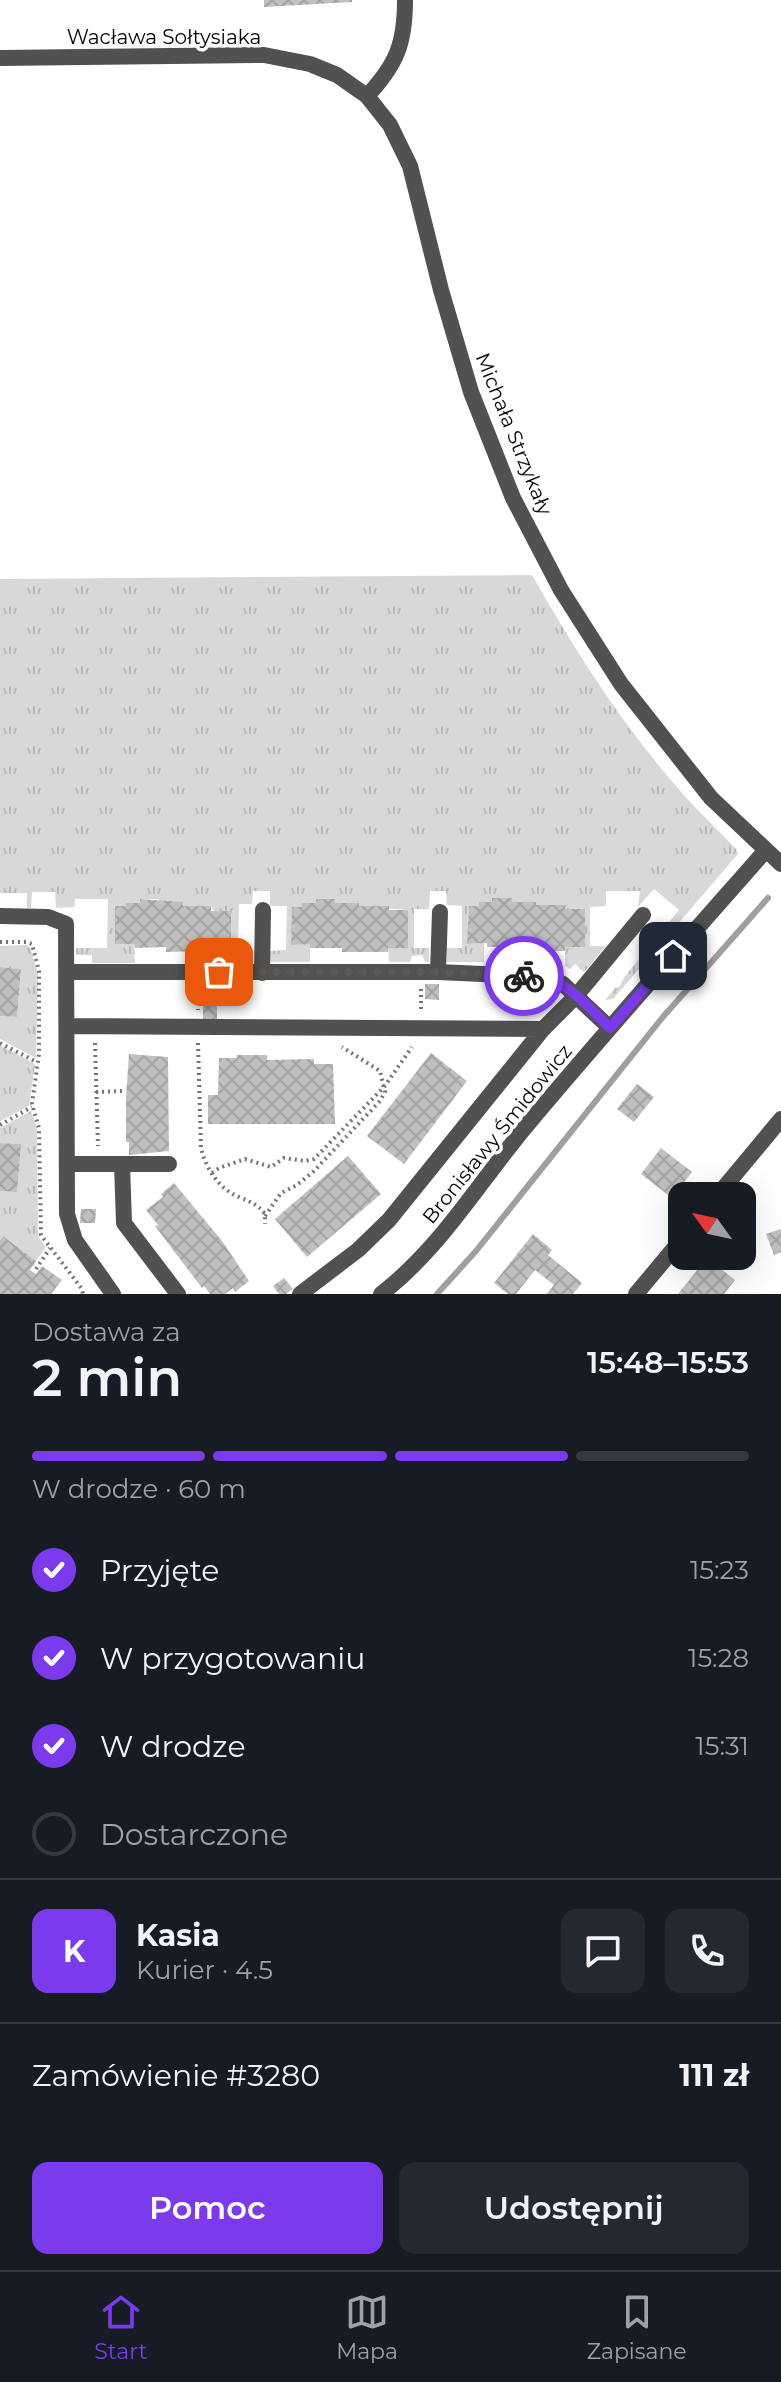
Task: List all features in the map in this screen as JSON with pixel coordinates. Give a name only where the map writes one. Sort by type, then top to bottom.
[{"type":"street","points":[[367,96],[387,75],[398,56],[405,24],[405,0]]},
{"type":"street","name":"Wacława Sołtysiaka","points":[[0,58],[264,55],[323,69],[367,96]]},
{"type":"street","name":"Michała Strzykały","points":[[367,96],[390,125],[410,166],[471,392],[513,498],[561,590],[621,684],[711,798],[781,864]]},
{"type":"street","name":"Bronisławy Śmidowicz","points":[[381,1294],[433,1245],[525,1128],[766,850]]},
{"type":"street","points":[[262,973],[263,910]]},
{"type":"street","points":[[438,972],[440,912]]},
{"type":"street","points":[[300,1294],[358,1250],[389,1220],[543,1029],[576,996],[643,915]]},
{"type":"street","points":[[0,916],[48,917],[66,924],[67,1214],[75,1240],[113,1294]]},
{"type":"street","points":[[67,972],[438,972],[546,977],[563,984],[610,1028]]},
{"type":"street","points":[[68,1026],[543,1029]]},
{"type":"street","points":[[729,1182],[781,1119]]},
{"type":"street","points":[[67,1164],[169,1164]]},
{"type":"street","points":[[122,1164],[124,1223],[178,1294]]},
{"type":"street","points":[[636,1294],[668,1256]]},
{"type":"path","points":[[0,942],[32,944],[39,971],[38,1063],[32,1107],[39,1128],[41,1235],[83,1294]]},
{"type":"path","points":[[197,972],[201,1148],[205,1163],[227,1190],[260,1208],[265,1224]]},
{"type":"path","points":[[212,1173],[245,1159],[271,1167],[284,1158],[314,1159],[384,1087],[406,1056],[421,1029],[420,972]]},
{"type":"path","points":[[94,1026],[98,1164]]},
{"type":"path","points":[[0,1043],[38,1063]]},
{"type":"path","points":[[265,1216],[281,1193],[314,1171],[385,1092],[380,1071],[375,1065],[339,1046]]},
{"type":"path","points":[[96,1092],[122,1091]]},
{"type":"path","points":[[0,1125],[32,1107]]},
{"type":"path","points":[[36,1269],[51,1248]]},
{"type":"green space","points":[[532,575],[568,636],[627,724],[670,779],[738,854],[613,999],[605,1000],[620,986],[679,910],[654,889],[638,907],[640,891],[606,891],[606,906],[590,907],[590,946],[606,946],[584,972],[575,964],[570,969],[565,966],[565,947],[585,947],[585,909],[565,909],[566,906],[536,905],[536,902],[479,902],[479,906],[469,906],[468,944],[484,943],[484,962],[447,962],[447,948],[462,948],[462,906],[447,905],[446,891],[430,891],[429,909],[414,909],[414,948],[429,948],[429,962],[425,962],[422,955],[412,956],[410,962],[389,962],[388,948],[408,948],[408,910],[316,899],[316,903],[293,907],[291,944],[310,944],[310,962],[270,962],[270,951],[286,950],[287,906],[270,906],[270,891],[253,891],[252,904],[239,904],[238,949],[253,950],[252,963],[213,963],[212,947],[231,947],[211,906],[183,906],[159,903],[159,899],[141,899],[140,903],[115,907],[115,944],[134,944],[135,963],[92,963],[92,955],[76,955],[76,948],[107,948],[108,899],[75,899],[75,907],[56,908],[55,892],[32,892],[31,908],[27,908],[27,893],[0,893],[0,579]]},
{"type":"green space","points":[[0,946],[30,947],[38,973],[36,1058],[0,1039],[0,1016],[17,1017],[21,969],[0,967]]},
{"type":"green space","points":[[0,1045],[35,1064],[29,1106],[0,1121]]},
{"type":"green space","points":[[31,1111],[37,1128],[38,1236],[46,1247],[36,1261],[3,1236],[0,1240],[0,1191],[17,1192],[20,1144],[0,1143],[0,1128]]},
{"type":"building","points":[[264,0],[352,0],[352,2],[264,7]]},
{"type":"building","points":[[492,898],[585,909],[585,947],[565,947],[565,951],[519,951],[519,947],[467,944],[469,906],[492,902]]},
{"type":"building","points":[[140,899],[182,902],[183,906],[211,906],[211,911],[231,911],[231,947],[212,947],[212,951],[166,952],[166,947],[135,948],[134,944],[115,944],[115,906],[140,903]]},
{"type":"building","points":[[316,899],[408,910],[408,948],[388,948],[388,952],[342,952],[342,948],[291,945],[292,907],[316,903]]},
{"type":"building","points":[[0,967],[21,969],[17,1017],[0,1016]]},
{"type":"building","points":[[425,984],[439,984],[439,1000],[425,999]]},
{"type":"building","points":[[203,1003],[217,1003],[217,1019],[203,1019]]},
{"type":"building","points":[[431,1053],[467,1081],[404,1164],[367,1136]]},
{"type":"building","points":[[129,1054],[168,1057],[169,1151],[129,1155],[126,1096]]},
{"type":"building","points":[[237,1055],[267,1055],[267,1060],[314,1059],[314,1064],[333,1064],[335,1124],[208,1124],[208,1095],[218,1095],[219,1058],[237,1058]]},
{"type":"building","points":[[637,1084],[654,1097],[634,1122],[617,1109]]},
{"type":"building","points":[[0,1143],[21,1144],[17,1192],[0,1191]]},
{"type":"building","points":[[661,1148],[692,1172],[684,1182],[668,1182],[668,1195],[641,1174]]},
{"type":"building","points":[[348,1156],[381,1194],[307,1257],[275,1219]]},
{"type":"building","points":[[174,1183],[222,1241],[249,1281],[235,1292],[233,1288],[225,1294],[210,1294],[204,1286],[202,1288],[146,1210],[163,1197],[161,1194]]},
{"type":"building","points":[[81,1209],[96,1209],[95,1223],[80,1223]]},
{"type":"building","points":[[781,1229],[781,1252],[774,1255],[766,1234]]},
{"type":"building","points":[[533,1234],[552,1250],[548,1255],[582,1283],[573,1294],[547,1294],[554,1285],[535,1270],[516,1294],[508,1294],[494,1283]]},
{"type":"building","points":[[3,1236],[36,1261],[30,1270],[36,1274],[42,1266],[62,1280],[51,1294],[0,1294],[0,1240]]},
{"type":"building","points":[[697,1270],[722,1270],[735,1280],[724,1294],[678,1294]]},
{"type":"building","points":[[284,1278],[293,1289],[279,1294],[273,1286]]},
{"type":"waterway","points":[[437,1294],[476,1251],[662,1018],[768,898]]},
{"type":"way so far","points":[[219,972],[438,972],[524,976]]},
{"type":"route","points":[[524,976],[546,977],[563,984],[610,1028],[673,956]]}]
